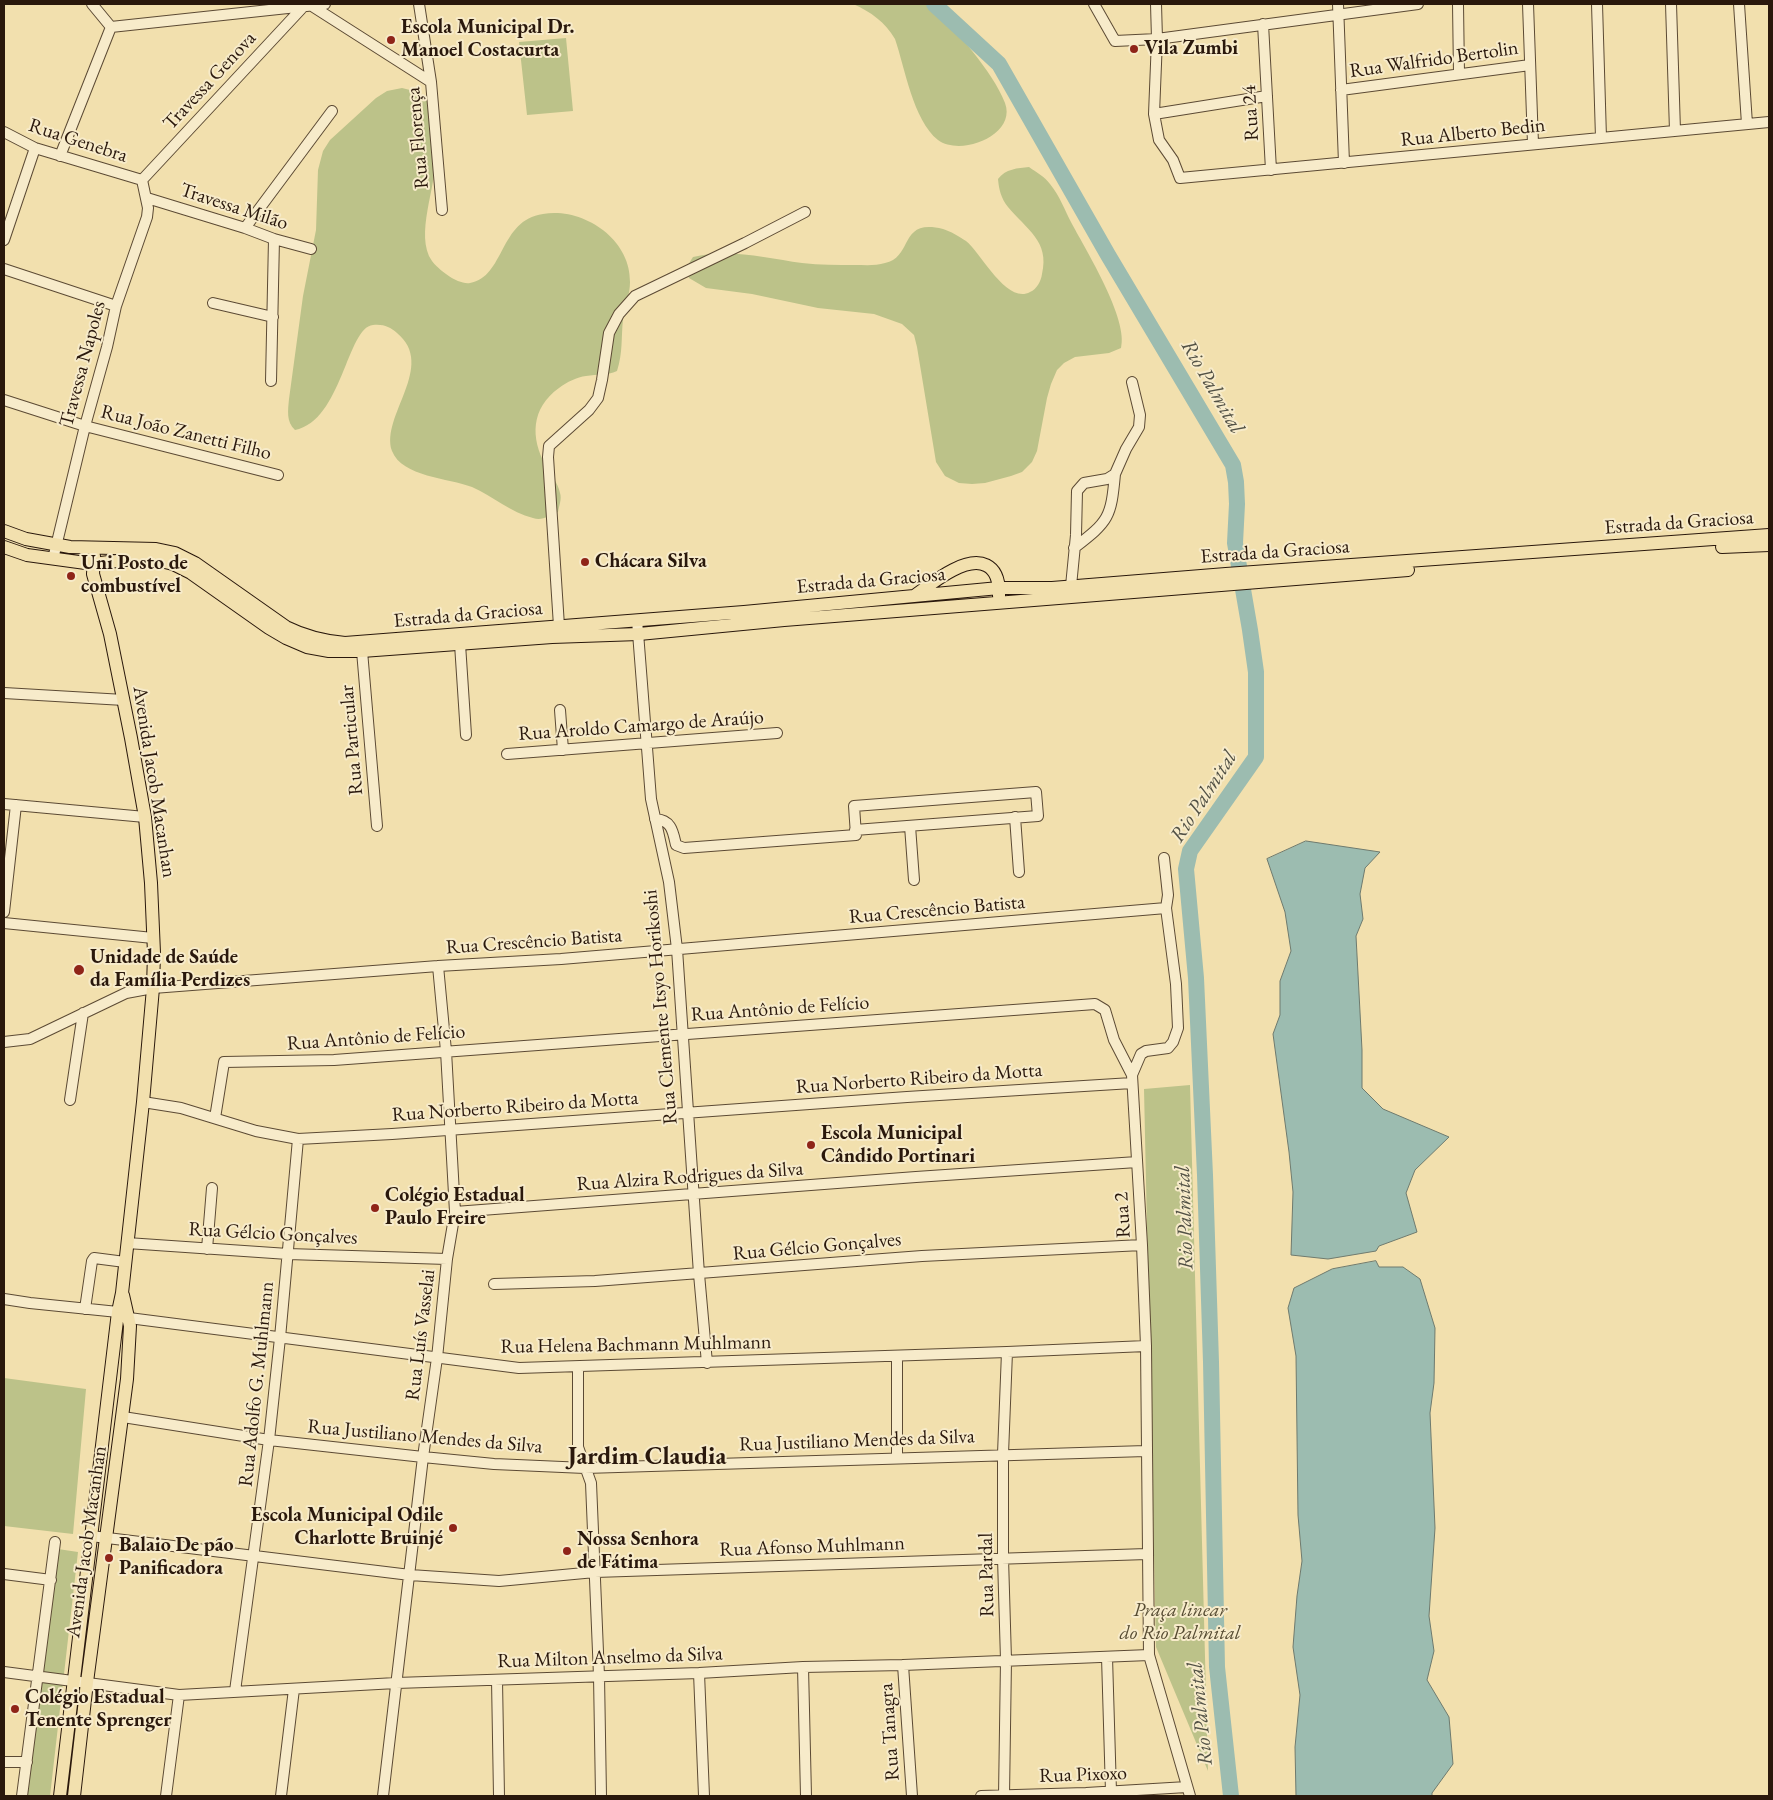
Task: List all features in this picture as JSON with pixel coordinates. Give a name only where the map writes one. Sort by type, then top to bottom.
[{"type":"main road","name":"Estrada da Graciosa","points":[[4,531],[26,539],[55,545],[95,548],[156,548],[175,553],[195,563],[286,627],[302,636],[323,641],[345,643],[637,620],[999,588],[1226,579]]},
{"type":"main road","name":"Estrada da Graciosa","points":[[4,546],[27,555],[93,564],[133,559],[157,560],[173,564],[190,573],[286,638],[329,651],[362,651],[552,637],[639,634],[998,603],[1226,579],[1769,535]]},
{"type":"main road","name":"Estrada da Graciosa","points":[[1262,576],[1769,545]]},
{"type":"main road","name":"Avenida Jacob Macanhan","points":[[74,1796],[87,1682],[123,1417],[130,1333],[123,1315],[122,1292],[143,1102],[153,988],[152,883],[145,817],[110,634],[93,574],[95,548]]},
{"type":"main road","points":[[914,596],[954,569],[974,564],[987,565],[995,572],[998,580],[998,603]]},
{"type":"main road","name":"Avenida Jacob Macanhan","points":[[60,1796],[116,1330],[123,1315]]},
{"type":"street","points":[[92,4],[111,27]]},
{"type":"street","points":[[111,27],[326,4]]},
{"type":"street","name":"Rua Florença","points":[[419,4],[431,82],[442,210]]},
{"type":"street","points":[[1094,4],[1115,41],[1157,39],[1263,24],[1338,9],[1418,4]]},
{"type":"street","points":[[1156,4],[1157,39],[1154,114],[1267,96]]},
{"type":"street","points":[[1458,4],[1459,74]]},
{"type":"street","points":[[1528,4],[1533,144]]},
{"type":"street","points":[[1597,4],[1601,138]]},
{"type":"street","points":[[1671,4],[1675,131]]},
{"type":"street","points":[[1739,4],[1747,124]]},
{"type":"street","points":[[308,6],[431,82]]},
{"type":"street","name":"Travessa Genova","points":[[142,180],[308,6]]},
{"type":"street","points":[[1338,9],[1344,163]]},
{"type":"street","name":"Rua 24","points":[[1263,24],[1272,170]]},
{"type":"street","points":[[60,156],[111,27]]},
{"type":"street","name":"Rua Walfrido Bertolin","points":[[1341,90],[1530,64]]},
{"type":"street","points":[[245,228],[332,111]]},
{"type":"street","name":"Rua Alberto Bedin","points":[[1154,114],[1159,140],[1173,160],[1180,178],[1769,122]]},
{"type":"street","name":"Rua Genebra","points":[[4,132],[35,148],[142,180]]},
{"type":"street","points":[[4,240],[35,148]]},
{"type":"street","name":"Travessa Napoles","points":[[53,559],[85,426],[108,348],[116,306],[147,218],[147,198],[142,180]]},
{"type":"street","name":"Travessa Milão","points":[[147,198],[311,249]]},
{"type":"street","points":[[559,626],[548,457],[549,446],[589,410],[598,398],[609,333],[619,314],[635,296],[805,212]]},
{"type":"street","points":[[271,381],[274,239]]},
{"type":"street","points":[[4,269],[116,306]]},
{"type":"street","points":[[213,303],[273,317]]},
{"type":"street","points":[[1074,548],[1101,526],[1110,510],[1115,474],[1138,427],[1140,415],[1132,382]]},
{"type":"street","name":"Rua João Zanetti Filho","points":[[4,400],[85,426],[278,475]]},
{"type":"street","points":[[1071,586],[1077,491],[1084,483],[1107,479],[1115,474]]},
{"type":"street","name":"Rua Clemente Itsyo Horikoshi","points":[[637,620],[651,799],[669,882],[677,948],[699,1274],[707,1363]]},
{"type":"street","points":[[460,644],[466,735]]},
{"type":"street","name":"Rua Particular","points":[[362,651],[377,826]]},
{"type":"street","points":[[4,693],[124,700]]},
{"type":"street","points":[[560,710],[563,750]]},
{"type":"street","name":"Rua Aroldo Camargo de Araújo","points":[[508,754],[777,734]]},
{"type":"street","points":[[656,819],[668,822],[672,828],[676,845],[684,848],[856,835],[855,830],[854,806],[1036,792],[1038,816],[855,830]]},
{"type":"street","points":[[4,804],[145,817]]},
{"type":"street","points":[[4,912],[16,805]]},
{"type":"street","points":[[1015,818],[1019,872]]},
{"type":"street","points":[[910,826],[914,880]]},
{"type":"street","points":[[1132,1079],[1140,1054],[1146,1050],[1168,1048],[1173,1042],[1178,1028],[1176,984],[1166,908],[1168,895],[1164,858]]},
{"type":"street","name":"Rua Crescêncio Batista","points":[[4,1042],[30,1039],[126,993],[153,988],[438,966],[561,959],[1166,908]]},
{"type":"street","points":[[4,923],[153,938]]},
{"type":"street","name":"Rua Luís Vasselai","points":[[383,1796],[423,1457],[437,1358],[447,1259],[455,1212],[446,1051],[438,966]]},
{"type":"street","name":"Rua Antônio de Felício","points":[[215,1118],[224,1062],[334,1060],[1095,1004],[1105,1010],[1114,1040],[1132,1079]]},
{"type":"street","points":[[70,1100],[83,1013]]},
{"type":"street","name":"Rua Norberto Ribeiro da Motta","points":[[143,1102],[181,1108],[256,1131],[298,1138],[392,1134],[1093,1084],[1132,1079]]},
{"type":"street","name":"Rua 2","points":[[1132,1079],[1138,1162],[1146,1346],[1148,1655],[1188,1791]]},
{"type":"street","name":"Rua Adolfo G. Muhlmann","points":[[236,1691],[269,1440],[298,1138]]},
{"type":"street","name":"Rua Alzira Rodrigues da Silva","points":[[455,1212],[1138,1162]]},
{"type":"street","points":[[207,1249],[212,1188]]},
{"type":"street","name":"Rua Gélcio Gonçalves","points":[[127,1243],[288,1254],[447,1259]]},
{"type":"street","name":"Rua Gélcio Gonçalves","points":[[494,1284],[595,1281],[922,1256],[1142,1245]]},
{"type":"street","points":[[85,1309],[94,1258],[125,1262]]},
{"type":"street","name":"Rua Helena Bachmann Muhlmann","points":[[4,1299],[280,1338],[519,1368],[578,1368],[1146,1346]]},
{"type":"street","name":"Rua Pardal","points":[[1004,1796],[1006,1660],[1003,1558],[1003,1454],[1007,1352]]},
{"type":"street","points":[[896,1457],[897,1356]]},
{"type":"street","points":[[578,1368],[578,1447],[591,1482],[599,1676],[601,1796]]},
{"type":"street","name":"Rua Justiliano Mendes da Silva","points":[[123,1417],[269,1440],[494,1464],[585,1468],[1146,1450]]},
{"type":"street","name":"Rua Afonso Muhlmann","points":[[91,1536],[410,1576],[498,1581],[595,1572],[1147,1554]]},
{"type":"street","points":[[22,1796],[55,1542]]},
{"type":"street","points":[[4,1574],[50,1580]]},
{"type":"street","name":"Rua Milton Anselmo da Silva","points":[[4,1672],[179,1695],[396,1682],[699,1673],[803,1667],[1148,1655]]},
{"type":"street","points":[[1107,1657],[1111,1792]]},
{"type":"street","name":"Rua Tanagra","points":[[903,1665],[912,1796]]},
{"type":"street","points":[[803,1667],[806,1796]]},
{"type":"street","points":[[699,1673],[704,1796]]},
{"type":"street","points":[[496,1680],[499,1796]]},
{"type":"street","points":[[281,1796],[294,1689]]},
{"type":"street","points":[[166,1796],[179,1695]]},
{"type":"street","points":[[4,1762],[27,1762]]},
{"type":"street","name":"Rua Pixoxo","points":[[981,1796],[1087,1795],[1111,1792],[1188,1791]]},
{"type":"green space","points":[[853,4],[935,4],[992,77],[1005,103],[1007,114],[1003,125],[985,140],[972,144],[948,145],[938,140],[929,131],[916,107],[895,39],[887,27],[877,18]]},
{"type":"green space","points":[[566,38],[573,111],[527,115],[519,42]]},
{"type":"green space","points":[[402,88],[418,92],[428,101],[434,143],[435,169],[425,238],[427,250],[432,261],[439,269],[460,282],[470,283],[481,279],[490,271],[518,226],[529,218],[543,214],[558,213],[588,221],[602,229],[622,252],[628,266],[630,287],[623,319],[621,351],[617,371],[590,375],[569,382],[550,396],[538,414],[536,424],[537,445],[561,495],[558,512],[546,518],[536,519],[525,516],[472,487],[427,475],[405,466],[397,460],[392,451],[390,437],[393,422],[410,376],[411,360],[408,346],[397,333],[386,326],[373,325],[364,330],[356,341],[333,393],[323,410],[311,423],[295,430],[290,423],[288,416],[289,399],[303,296],[316,230],[318,170],[323,151],[330,140],[376,98],[387,91]]},
{"type":"green space","points":[[1029,167],[1048,181],[1060,199],[1105,285],[1119,320],[1122,336],[1121,348],[1109,353],[1075,357],[1064,363],[1057,370],[1047,398],[1037,451],[1032,462],[1022,472],[1011,476],[985,483],[972,484],[959,483],[945,476],[936,462],[914,335],[902,324],[874,314],[818,308],[752,294],[706,288],[689,278],[686,268],[693,257],[706,254],[748,255],[815,264],[882,264],[900,254],[913,233],[919,229],[929,227],[946,230],[966,241],[995,276],[1012,291],[1021,294],[1030,292],[1037,287],[1041,279],[1044,263],[1043,253],[1035,236],[1006,204],[1001,194],[998,179],[1008,171]]},
{"type":"green space","name":"Praça linear do Rio Palmital","points":[[1190,1085],[1208,1771],[1156,1647],[1144,1089]]},
{"type":"green space","points":[[4,1378],[86,1389],[73,1534],[4,1526]]},
{"type":"green space","points":[[58,1549],[78,1552],[50,1796],[27,1796]]},
{"type":"shaded area","points":[[1306,841],[1380,852],[1365,868],[1360,894],[1363,919],[1356,936],[1362,1088],[1383,1109],[1449,1137],[1415,1170],[1406,1193],[1417,1232],[1379,1246],[1376,1251],[1328,1259],[1291,1255],[1293,1192],[1273,1034],[1280,1015],[1280,981],[1291,951],[1285,912],[1267,859]]},
{"type":"shaded area","points":[[1376,1261],[1379,1267],[1403,1267],[1420,1279],[1435,1328],[1434,1383],[1430,1413],[1435,1528],[1429,1616],[1434,1651],[1427,1680],[1449,1717],[1453,1764],[1432,1793],[1432,1796],[1296,1796],[1295,1747],[1300,1695],[1293,1647],[1302,1561],[1298,1515],[1296,1356],[1288,1308],[1294,1288],[1332,1269]]},
{"type":"waterway","name":"Rio Palmital","points":[[934,4],[999,64],[1108,255],[1233,465],[1236,482],[1235,543],[1256,672],[1256,757],[1190,851],[1186,869],[1196,978],[1205,1175],[1217,1667],[1231,1796]]},
{"type":"place","name":"Escola Municipal Dr. Manoel Costacurta","points":[[391,40]]},
{"type":"place","name":"Vila Zumbi","points":[[1134,49]]},
{"type":"place","name":"Chácara Silva","points":[[585,562]]},
{"type":"place","name":"Uni Posto de combustível","points":[[71,576]]},
{"type":"place","name":"Unidade de Saúde da Família Perdizes","points":[[79,970]]},
{"type":"place","name":"Escola Municipal Cândido Portinari","points":[[811,1145]]},
{"type":"place","name":"Colégio Estadual Paulo Freire","points":[[375,1208]]},
{"type":"place","name":"Escola Municipal Odile Charlotte Bruinjé","points":[[453,1528]]},
{"type":"place","name":"Nossa Senhora de Fátima","points":[[567,1551]]},
{"type":"place","name":"Balaio De pão Panificadora","points":[[109,1558]]},
{"type":"place","name":"Colégio Estadual Tenente Sprenger","points":[[15,1709]]},
{"type":"district","name":"Jardim Claudia","points":[[647,1457]]}]
